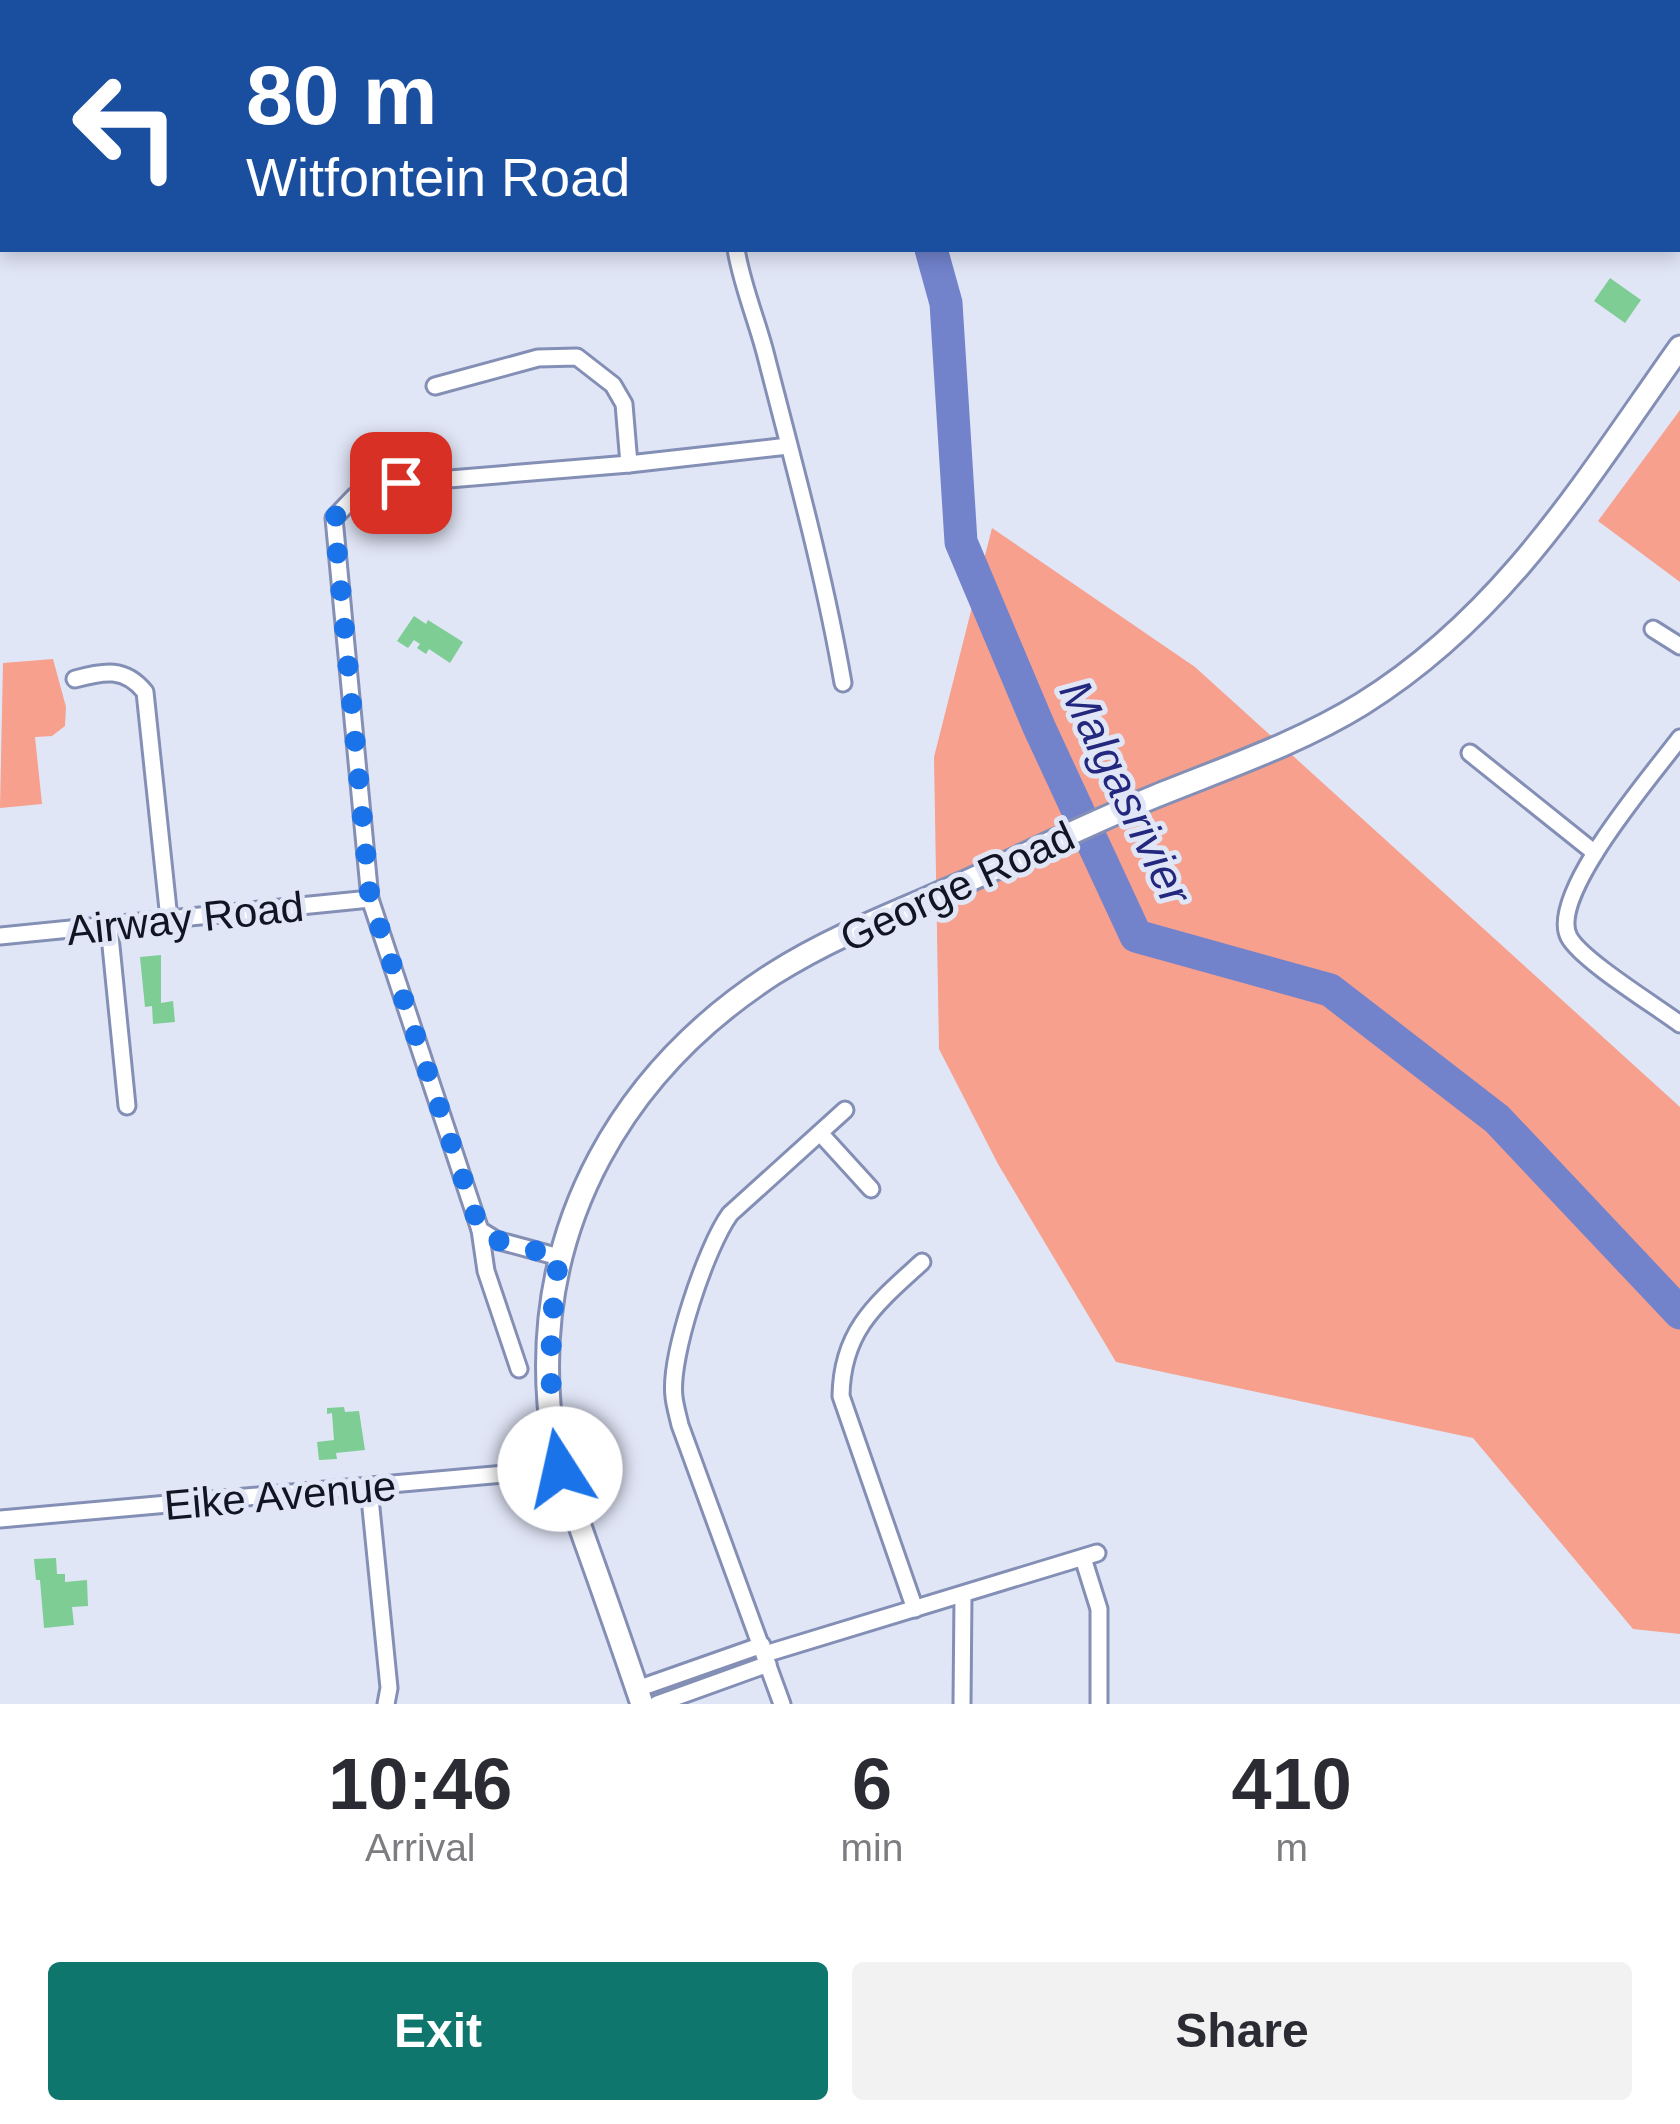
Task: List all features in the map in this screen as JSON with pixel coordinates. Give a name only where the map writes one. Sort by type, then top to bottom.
[{"type":"main road","name":"George Road","points":[[639,1697],[560,1469],[549,1406],[549,1332],[559,1257],[587,1177],[617,1124],[658,1072],[707,1024],[773,974],[845,936],[1332,721],[1389,686],[1461,631],[1544,537],[1680,347]]},
{"type":"street","points":[[736,252],[742,287],[765,349],[827,587],[843,683]]},
{"type":"street","points":[[435,386],[538,358],[577,357],[613,385],[624,404],[629,464]]},
{"type":"street","points":[[519,1369],[486,1270],[480,1230],[370,898],[334,518],[355,496],[401,483],[788,446]]},
{"type":"street","points":[[1653,629],[1680,646]]},
{"type":"street","points":[[75,679],[106,671],[120,673],[136,680],[145,692],[169,919]]},
{"type":"street","points":[[1680,738],[1595,854],[1570,896],[1564,922],[1576,946],[1680,1024]]},
{"type":"street","points":[[1470,753],[1595,854]]},
{"type":"street","name":"Airway Road","points":[[0,936],[370,898]]},
{"type":"street","points":[[109,926],[127,1106]]},
{"type":"street","points":[[782,1704],[680,1425],[673,1394],[716,1234],[730,1214],[845,1111]]},
{"type":"street","points":[[820,1133],[871,1189]]},
{"type":"street","points":[[480,1230],[496,1240],[559,1257]]},
{"type":"street","points":[[915,1609],[841,1396],[841,1381],[861,1322],[922,1262]]},
{"type":"street","name":"Eike Avenue","points":[[0,1519],[560,1469]]},
{"type":"street","points":[[369,1488],[386,1704]]},
{"type":"street","points":[[639,1697],[1090,1556],[1100,1609],[1099,1704]]},
{"type":"street","points":[[962,1704],[963,1594]]},
{"type":"street","points":[[657,1704],[765,1654]]},
{"type":"shaded area","points":[[1680,410],[1680,582],[1598,521]]},
{"type":"shaded area","points":[[992,528],[1195,667],[1680,1107],[1680,1634],[1633,1629],[1473,1438],[1116,1362],[998,1164],[939,1049],[934,757]]},
{"type":"shaded area","points":[[53,659],[66,707],[65,726],[52,736],[35,737],[42,804],[0,808],[3,663]]},
{"type":"building","points":[[1610,278],[1641,300],[1625,323],[1594,301]]},
{"type":"building","points":[[414,616],[463,642],[450,663],[429,649],[426,654],[414,640],[408,648],[397,641]]},
{"type":"building","points":[[161,955],[161,1003],[173,1001],[175,1022],[153,1024],[152,1006],[145,1007],[140,957]]},
{"type":"building","points":[[344,1407],[345,1412],[359,1411],[365,1450],[319,1460],[317,1442],[334,1440],[332,1413],[327,1414],[327,1408]]},
{"type":"building","points":[[56,1558],[57,1574],[65,1574],[65,1582],[87,1580],[88,1606],[72,1607],[74,1625],[44,1628],[34,1559]]},
{"type":"waterway","name":"Malgasrivier","points":[[932,252],[946,303],[961,542],[1039,727],[1136,936],[1330,990],[1497,1119],[1680,1313]]},
{"type":"route","points":[[401,483],[355,496],[334,518],[370,898],[480,1230],[496,1240],[559,1257],[549,1332],[549,1406],[560,1469]]}]
